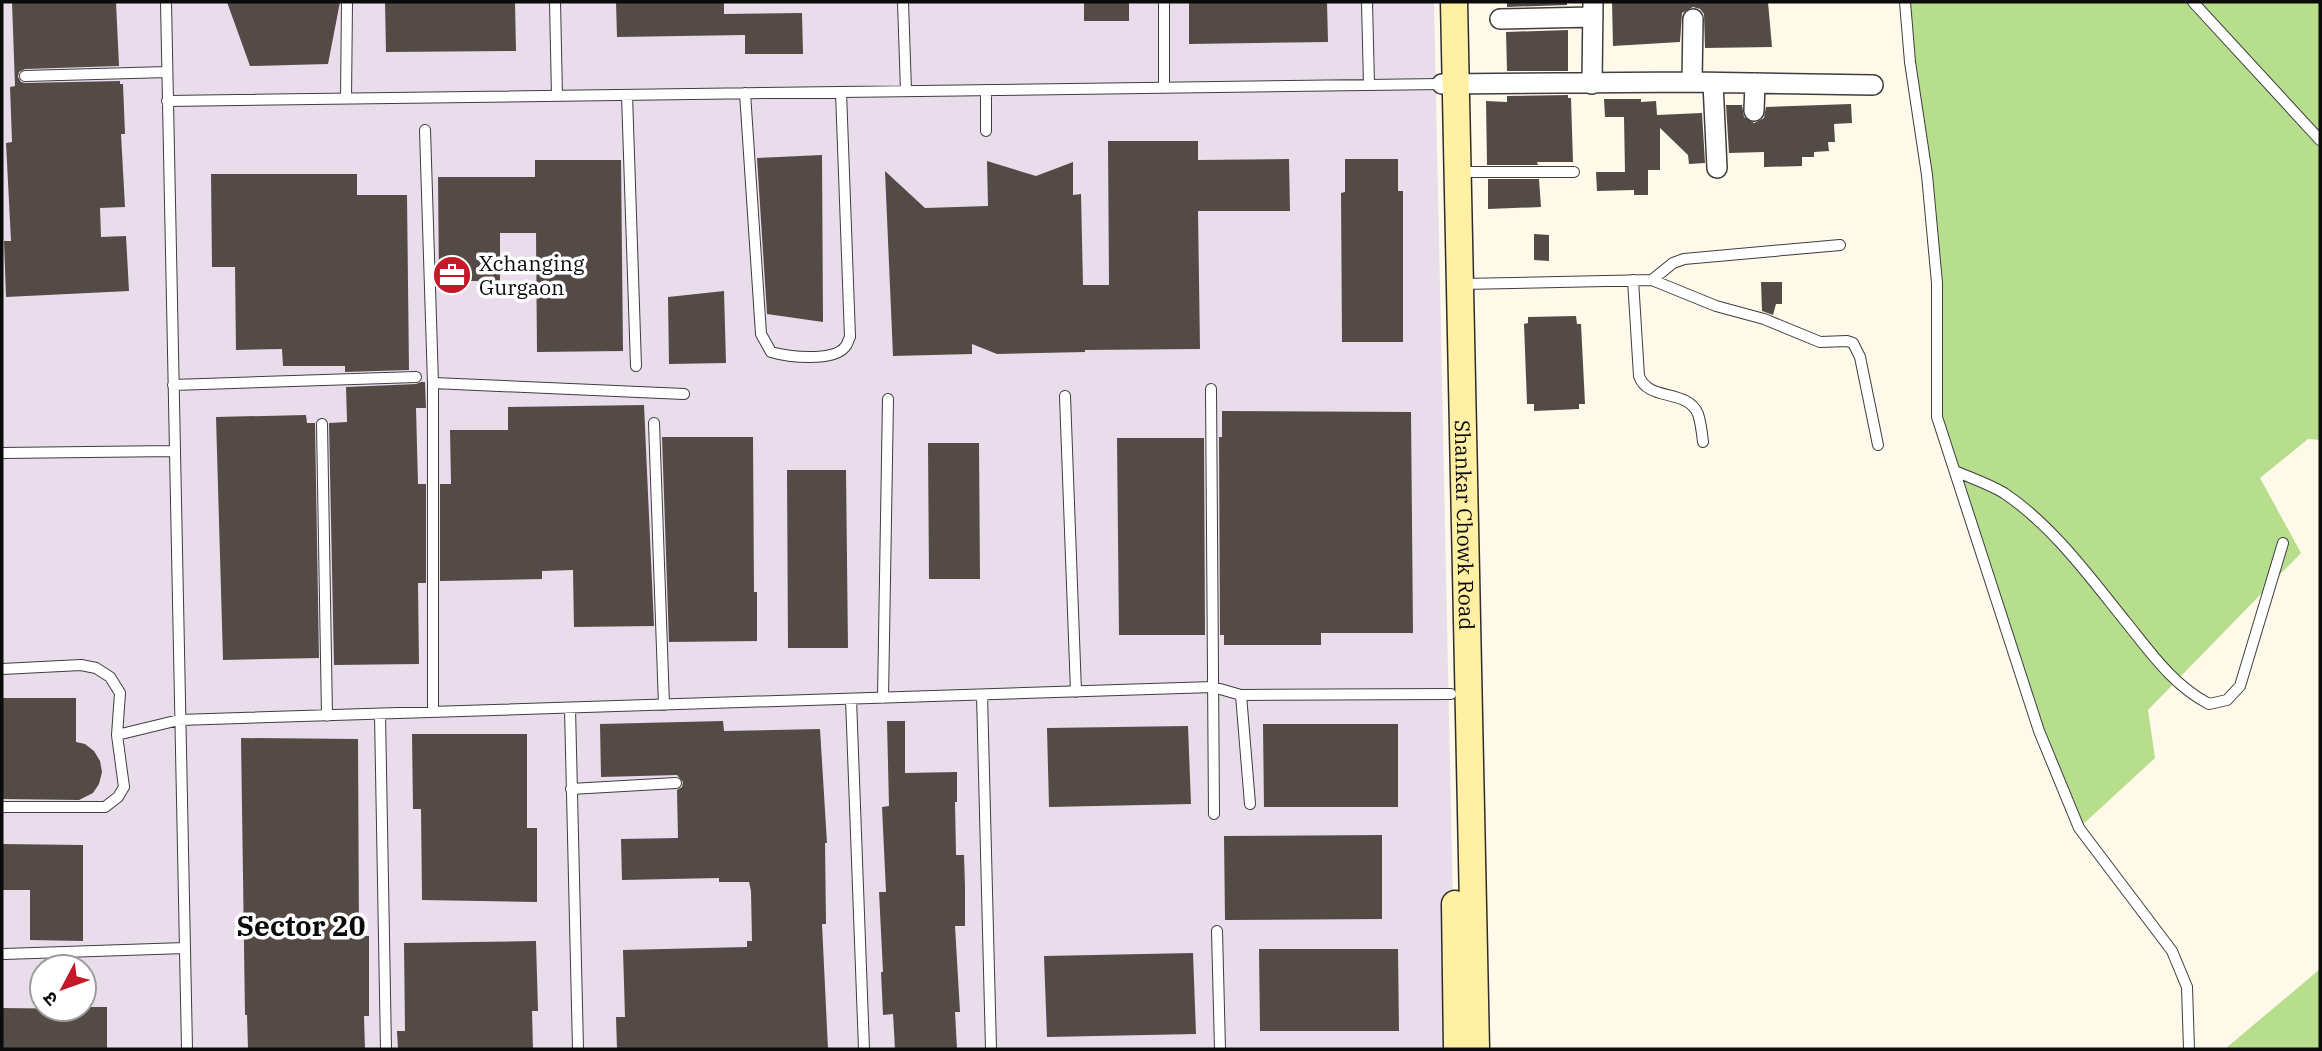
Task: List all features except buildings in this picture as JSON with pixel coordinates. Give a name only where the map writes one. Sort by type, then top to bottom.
[{"type":"main road","name":"Shankar Chowk Road","points":[[1441,2],[1457,173],[1476,1049]]},
{"type":"main road","name":"Shankar Chowk Road","points":[[1454,2],[1448,83],[1451,694],[1457,1049]]},
{"type":"street","points":[[1500,19],[1593,9],[1592,84]]},
{"type":"street","points":[[1692,82],[1693,19]]},
{"type":"street","points":[[1448,83],[1692,82],[1873,85]]},
{"type":"street","points":[[1713,83],[1717,168]]},
{"type":"street","points":[[1754,111],[1755,83]]},
{"type":"lane","points":[[166,2],[187,1049]]},
{"type":"lane","points":[[346,99],[347,2]]},
{"type":"lane","points":[[555,2],[557,96]]},
{"type":"lane","points":[[903,2],[906,91]]},
{"type":"lane","points":[[1164,2],[1164,88]]},
{"type":"lane","points":[[1367,2],[1369,85]]},
{"type":"lane","points":[[1905,2],[1910,62],[1927,175],[1937,283],[1937,417],[2039,731],[2079,828],[2172,951],[2187,987],[2189,1049]]},
{"type":"lane","points":[[2193,2],[2320,140]]},
{"type":"lane","points":[[25,76],[167,72]]},
{"type":"lane","points":[[167,102],[1448,83]]},
{"type":"lane","points":[[986,90],[986,131]]},
{"type":"lane","points":[[745,93],[761,334],[771,352],[786,356],[831,356],[845,349],[850,337],[841,92]]},
{"type":"lane","points":[[627,95],[636,366]]},
{"type":"lane","points":[[425,130],[433,383],[433,712]]},
{"type":"lane","points":[[1457,173],[1574,172]]},
{"type":"lane","points":[[1652,280],[1663,270],[1684,259],[1840,245]]},
{"type":"lane","points":[[1633,280],[1639,376],[1642,384],[1648,389],[1682,398],[1693,407],[1699,416],[1703,442]]},
{"type":"lane","points":[[1460,284],[1652,280],[1716,306],[1764,319],[1820,342],[1853,343],[1860,356],[1878,445]]},
{"type":"lane","points":[[173,385],[416,377]]},
{"type":"lane","points":[[433,383],[684,394]]},
{"type":"lane","points":[[1211,389],[1214,814]]},
{"type":"lane","points":[[1065,396],[1076,692]]},
{"type":"lane","points":[[883,698],[888,399]]},
{"type":"lane","points":[[654,423],[664,705]]},
{"type":"lane","points":[[322,424],[327,716]]},
{"type":"lane","points":[[2,453],[174,451]]},
{"type":"lane","points":[[1955,471],[2002,492],[2031,514],[2070,552],[2164,669],[2189,694],[2209,704],[2227,700],[2240,686],[2283,543]]},
{"type":"lane","points":[[2,669],[81,665],[96,668],[110,677],[120,693],[117,735],[124,787],[118,797],[105,807],[2,807]]},
{"type":"lane","points":[[117,735],[179,720],[1213,687],[1241,695],[1451,694]]},
{"type":"lane","points":[[982,695],[990,1049]]},
{"type":"lane","points":[[1241,695],[1250,804]]},
{"type":"lane","points":[[850,699],[864,1049]]},
{"type":"lane","points":[[570,708],[578,1049]]},
{"type":"lane","points":[[380,714],[386,1049]]},
{"type":"lane","points":[[571,789],[676,783]]},
{"type":"lane","points":[[1217,931],[1220,1049]]},
{"type":"lane","points":[[4,954],[185,948]]},
{"type":"shaded area","points":[[2,2],[1434,2],[1456,1049],[2,1049]]},
{"type":"green space","points":[[1905,2],[2320,2],[2320,440],[2308,439],[2260,478],[2301,553],[2148,710],[2155,758],[2079,828],[2039,731],[1937,417],[1937,283]]},
{"type":"green space","points":[[2320,969],[2320,1049],[2225,1049]]},
{"type":"place","name":"Xchanging Gurgaon","points":[[452,275]]},
{"type":"district","name":"Sector 20","points":[[301,925]]}]
